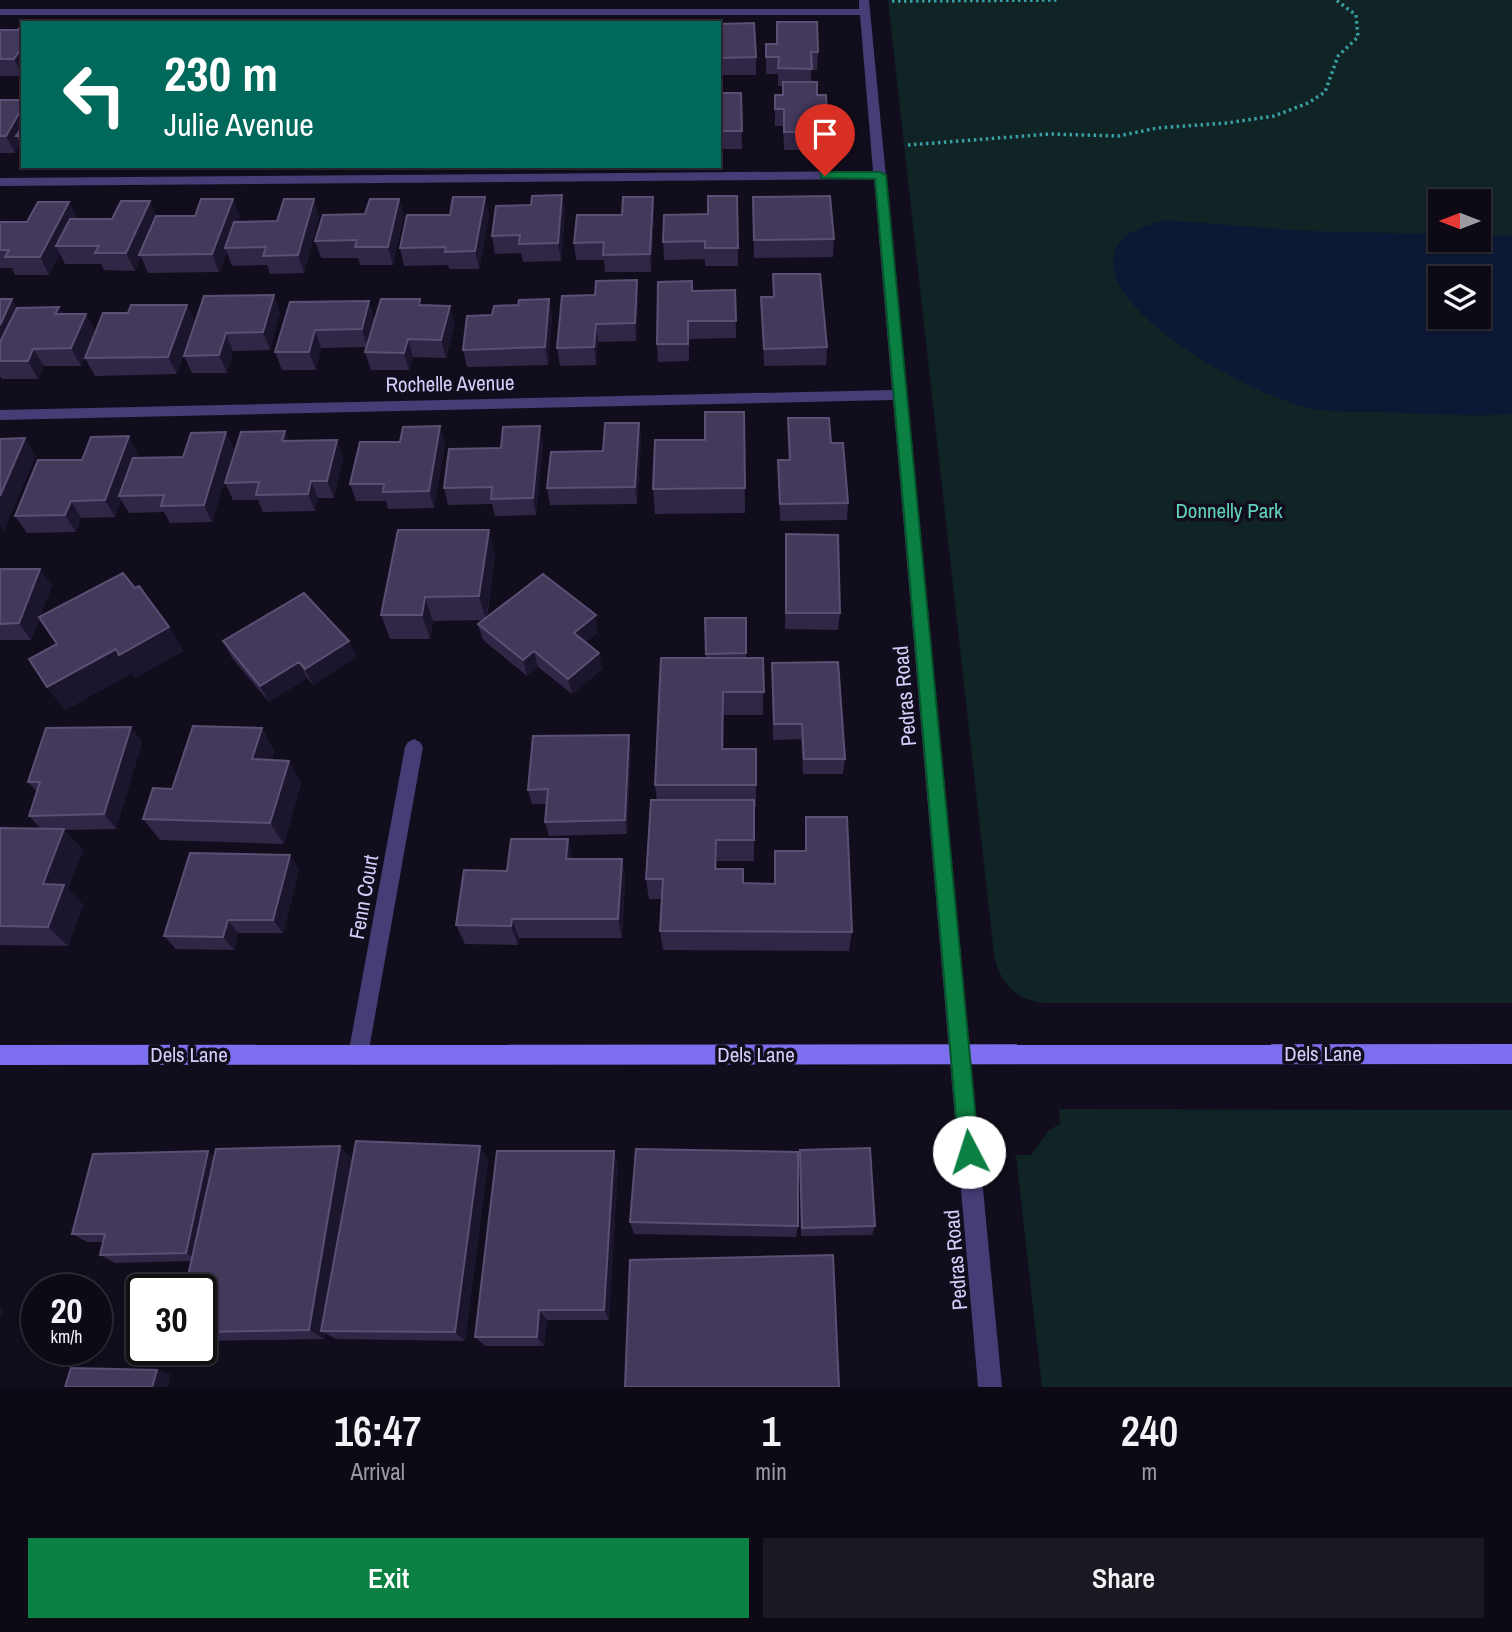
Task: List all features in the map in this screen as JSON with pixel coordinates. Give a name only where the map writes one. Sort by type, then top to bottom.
[{"type":"street","points":[[0,12],[865,6]]},
{"type":"street","name":"Pedras Road","points":[[865,6],[990,1387]]},
{"type":"street","points":[[0,182],[880,175]]},
{"type":"street","name":"Rochelle Avenue","points":[[0,415],[900,395]]},
{"type":"street","name":"Fenn Court","points":[[358,1055],[414,747]]},
{"type":"street","name":"Dels Lane","points":[[0,1055],[1512,1054]]},
{"type":"path","points":[[892,1],[1060,0]]},
{"type":"path","points":[[908,145],[1050,134],[1119,135],[1157,128],[1227,123],[1274,116],[1308,103],[1325,92],[1337,67],[1338,56],[1358,37],[1356,15],[1336,0]]},
{"type":"green space","name":"Donnelly Park","points":[[888,0],[1512,0],[1512,1003],[1045,1003],[1017,994],[1005,981],[996,964]]},
{"type":"green space","points":[[1059,1109],[1512,1110],[1512,1387],[1042,1387],[1016,1155],[1031,1155],[1049,1130],[1060,1124]]},
{"type":"water","points":[[1165,220],[1306,231],[1428,234],[1428,252],[1491,252],[1491,235],[1512,236],[1512,414],[1448,415],[1318,410],[1255,388],[1182,347],[1150,321],[1126,295],[1114,269],[1118,244],[1146,226]]},
{"type":"building","points":[[777,22],[817,22],[818,52],[811,52],[812,69],[778,68],[779,57],[766,57],[766,44],[777,44]]},
{"type":"building","points":[[754,23],[756,57],[721,58],[721,24]]},
{"type":"building","points":[[21,26],[21,49],[14,59],[0,59],[0,30],[18,30]]},
{"type":"building","points":[[783,82],[817,82],[817,95],[826,95],[828,132],[784,132],[784,109],[775,109],[775,95],[783,95]]},
{"type":"building","points":[[721,93],[741,93],[742,131],[721,131]]},
{"type":"building","points":[[0,100],[21,100],[21,110],[6,136],[0,136]]},
{"type":"building","points":[[562,195],[558,243],[519,244],[520,235],[492,236],[496,206],[531,205],[532,196]]},
{"type":"building","points":[[708,196],[737,196],[738,248],[705,248],[705,241],[663,242],[664,215],[708,214]]},
{"type":"building","points":[[830,196],[834,239],[754,240],[753,197]]},
{"type":"building","points":[[453,197],[485,197],[475,251],[445,252],[446,247],[400,248],[407,215],[450,215]]},
{"type":"building","points":[[623,197],[653,197],[650,254],[603,255],[604,242],[574,243],[577,215],[622,215]]},
{"type":"building","points":[[201,199],[233,199],[212,254],[139,255],[156,216],[195,216]]},
{"type":"building","points":[[284,199],[314,199],[298,255],[263,256],[266,247],[225,248],[234,222],[277,221]]},
{"type":"building","points":[[370,199],[399,199],[388,247],[355,247],[357,240],[315,241],[323,215],[365,214]]},
{"type":"building","points":[[121,201],[150,201],[126,253],[95,253],[99,246],[56,246],[70,219],[112,219]]},
{"type":"building","points":[[38,202],[69,202],[40,257],[5,257],[9,250],[0,250],[0,222],[27,222]]},
{"type":"building","points":[[773,274],[820,274],[827,347],[764,349],[761,297],[774,297]]},
{"type":"building","points":[[637,280],[635,323],[596,324],[594,347],[557,348],[562,296],[595,295],[596,281]]},
{"type":"building","points":[[692,281],[692,291],[735,290],[736,321],[688,321],[688,344],[657,344],[658,282]]},
{"type":"building","points":[[274,295],[263,332],[226,333],[219,355],[184,356],[204,296]]},
{"type":"building","points":[[0,299],[12,299],[0,325]]},
{"type":"building","points":[[381,299],[420,299],[419,305],[450,306],[441,340],[408,339],[404,353],[365,352]]},
{"type":"building","points":[[549,299],[545,347],[463,350],[467,316],[492,315],[494,306],[518,305],[519,300]]},
{"type":"building","points":[[369,301],[362,329],[315,330],[309,352],[275,352],[290,302]]},
{"type":"building","points":[[131,305],[187,305],[168,357],[85,358],[103,313],[128,313]]},
{"type":"building","points":[[59,307],[55,314],[86,314],[71,348],[33,349],[28,361],[0,361],[0,342],[17,308]]},
{"type":"building","points":[[705,412],[744,412],[745,488],[653,489],[655,440],[705,440]]},
{"type":"building","points":[[788,418],[829,418],[831,443],[843,443],[848,503],[780,504],[778,460],[790,460]]},
{"type":"building","points":[[605,423],[639,423],[635,487],[547,488],[551,452],[603,451]]},
{"type":"building","points":[[440,426],[429,491],[383,492],[384,484],[350,484],[360,442],[400,442],[403,427]]},
{"type":"building","points":[[540,426],[533,498],[491,499],[492,487],[444,488],[449,449],[501,448],[503,427]]},
{"type":"building","points":[[285,431],[282,441],[337,440],[327,481],[311,481],[308,494],[256,495],[259,482],[225,483],[241,432]]},
{"type":"building","points":[[226,432],[204,505],[161,506],[164,495],[119,496],[133,458],[183,457],[191,433]]},
{"type":"building","points":[[129,436],[105,500],[71,501],[65,515],[15,516],[38,460],[82,460],[91,437]]},
{"type":"building","points":[[25,438],[0,496],[0,439]]},
{"type":"building","points":[[398,530],[489,530],[479,596],[425,597],[422,615],[381,615]]},
{"type":"building","points":[[786,534],[838,535],[840,613],[786,613]]},
{"type":"building","points":[[0,569],[40,569],[19,623],[0,624]]},
{"type":"building","points":[[123,573],[135,588],[139,586],[169,627],[119,655],[116,649],[47,687],[29,659],[57,644],[39,617]]},
{"type":"building","points":[[543,574],[596,615],[574,633],[599,653],[568,679],[534,651],[523,660],[478,624]]},
{"type":"building","points":[[304,593],[349,641],[305,669],[299,662],[260,686],[223,641]]},
{"type":"building","points":[[705,618],[746,618],[746,653],[706,654]]},
{"type":"building","points":[[661,658],[763,658],[764,692],[723,692],[722,749],[756,749],[756,785],[655,785]]},
{"type":"building","points":[[838,662],[845,759],[804,759],[802,724],[774,724],[772,663]]},
{"type":"building","points":[[193,726],[262,728],[252,759],[289,761],[270,823],[143,819],[153,788],[172,789]]},
{"type":"building","points":[[131,727],[104,814],[29,816],[40,782],[28,782],[46,728]]},
{"type":"building","points":[[629,735],[625,820],[545,822],[548,789],[528,790],[533,736]]},
{"type":"building","points":[[651,800],[754,800],[754,840],[716,840],[715,869],[743,869],[743,883],[775,884],[775,851],[806,851],[806,817],[847,817],[852,932],[660,931],[663,879],[646,879]]},
{"type":"building","points":[[0,828],[64,829],[43,884],[64,885],[48,927],[0,926]]},
{"type":"building","points":[[511,839],[568,839],[566,859],[622,859],[618,919],[512,919],[511,926],[456,925],[464,870],[507,871]]},
{"type":"building","points":[[190,853],[290,855],[273,920],[228,920],[223,937],[164,936]]},
{"type":"building","points":[[356,1141],[480,1146],[455,1332],[321,1331]]},
{"type":"building","points":[[340,1146],[309,1330],[217,1332],[217,1274],[189,1274],[216,1149]]},
{"type":"building","points":[[870,1148],[875,1226],[802,1228],[800,1150]]},
{"type":"building","points":[[636,1149],[798,1152],[798,1226],[630,1222]]},
{"type":"building","points":[[208,1151],[186,1253],[100,1255],[105,1234],[72,1234],[93,1154]]},
{"type":"building","points":[[497,1151],[614,1151],[604,1310],[539,1310],[537,1337],[475,1337]]},
{"type":"building","points":[[833,1255],[839,1387],[625,1387],[630,1260]]},
{"type":"building","points":[[71,1368],[157,1370],[152,1387],[65,1387]]},
{"type":"route","points":[[825,176],[880,175],[969,1152]]}]
